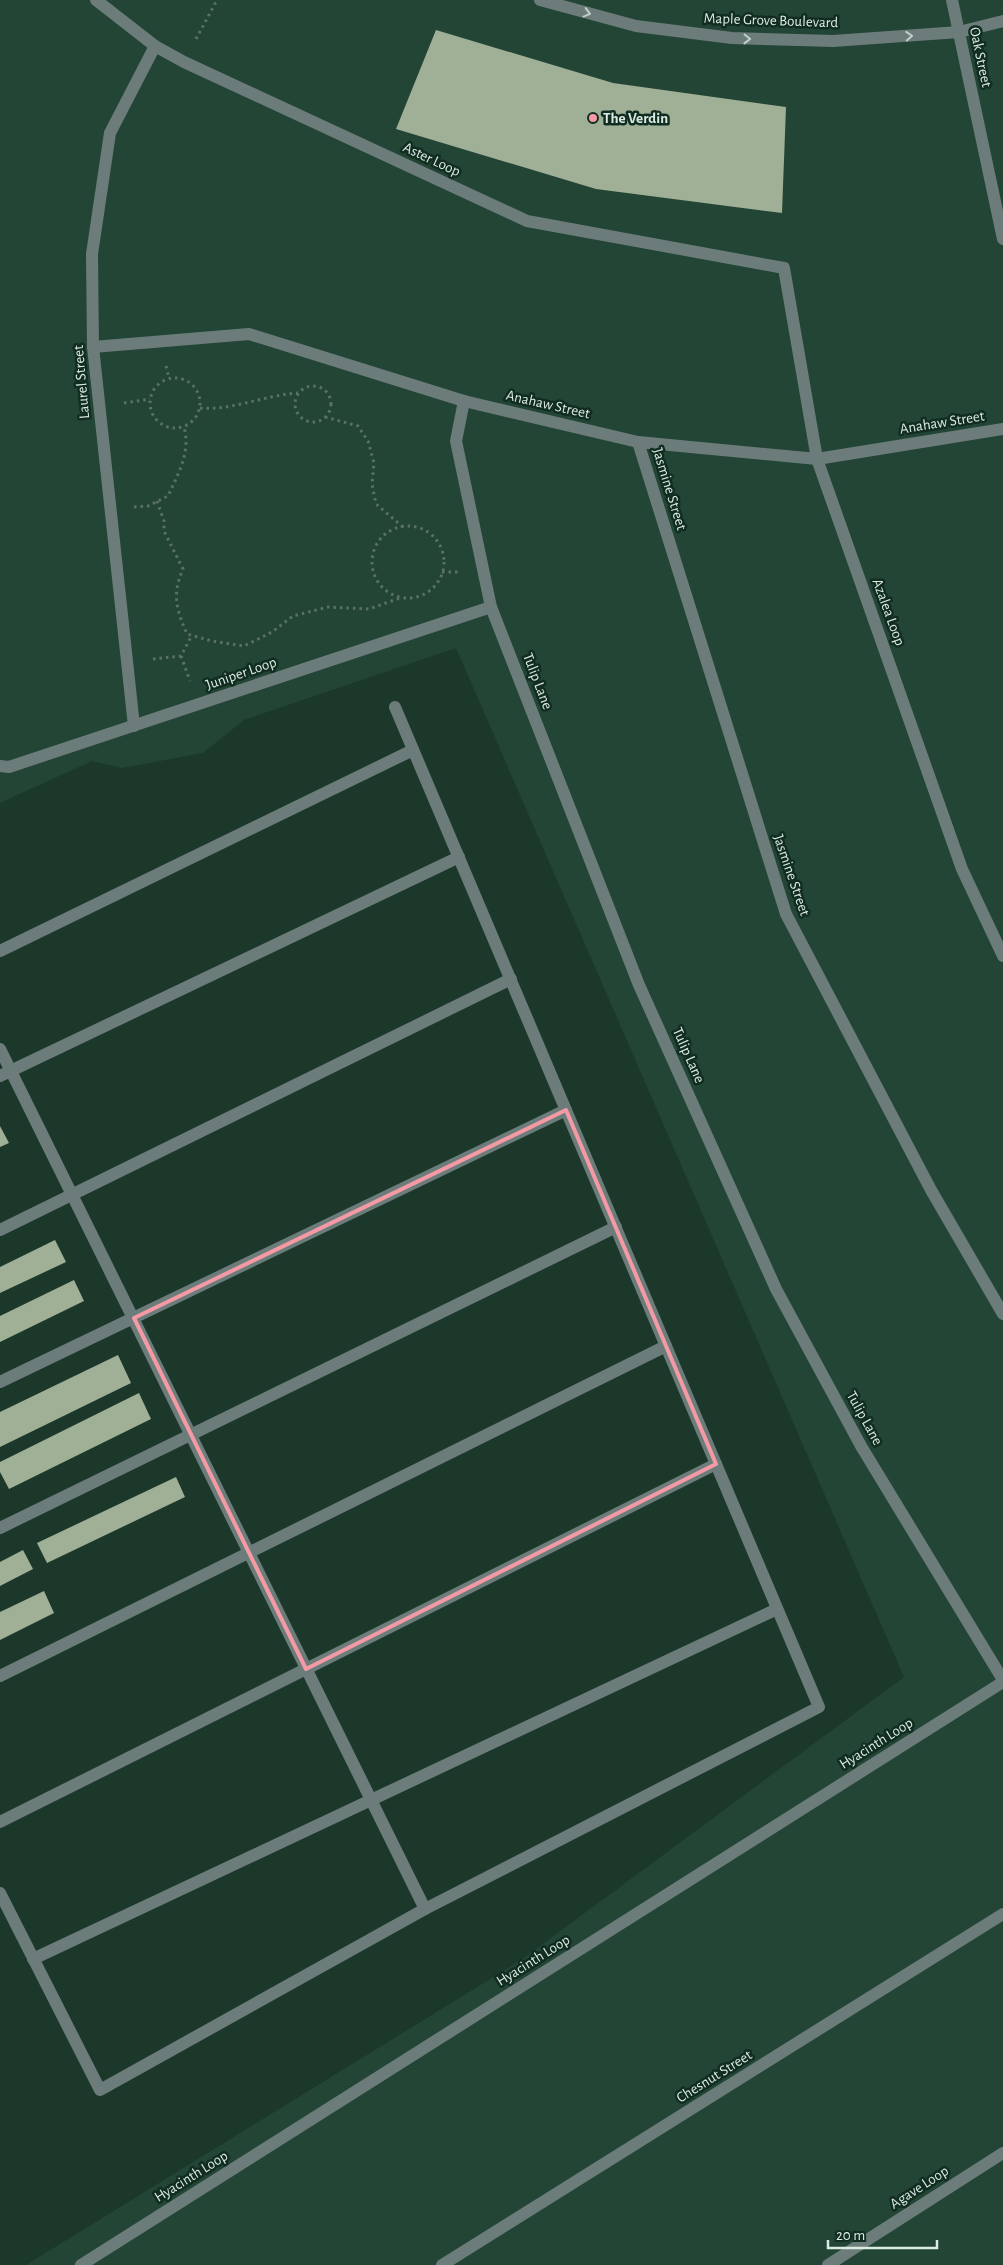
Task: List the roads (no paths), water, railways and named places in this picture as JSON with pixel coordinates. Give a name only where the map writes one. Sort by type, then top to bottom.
[{"type":"street","name":"Aster Loop","points":[[96,0],[154,46],[184,62],[527,221],[784,268]]},
{"type":"street","name":"Maple Grove Boulevard","points":[[540,0],[636,26],[732,38],[833,41],[959,32],[1003,22]]},
{"type":"street","name":"Oak Street","points":[[952,0],[1003,239]]},
{"type":"street","name":"Laurel Street","points":[[134,726],[93,347],[92,254],[110,133],[154,46]]},
{"type":"street","name":"Azalea Loop","points":[[784,268],[817,459],[962,869],[1003,956]]},
{"type":"street","name":"Anahaw Street","points":[[93,347],[249,334],[464,401],[638,442],[817,459],[1003,429]]},
{"type":"street","name":"Tulip Lane","points":[[464,401],[456,441],[491,607],[639,985],[776,1289],[861,1446],[1003,1681]]},
{"type":"street","name":"Jasmine Street","points":[[638,442],[786,914],[931,1190],[1003,1314]]},
{"type":"street","name":"Juniper Loop","points":[[0,766],[9,767],[491,607]]},
{"type":"street","points":[[0,1893],[100,2090],[425,1909],[819,1707],[395,707]]},
{"type":"street","points":[[0,951],[413,750]]},
{"type":"street","points":[[6,1073],[459,857]]},
{"type":"street","points":[[0,1230],[511,979]]},
{"type":"street","points":[[0,1049],[6,1073],[73,1195],[425,1909]]},
{"type":"street","points":[[0,1382],[566,1110]]},
{"type":"street","points":[[0,1528],[616,1227]]},
{"type":"street","points":[[0,1676],[666,1346]]},
{"type":"street","points":[[0,1822],[716,1464]]},
{"type":"street","points":[[33,1959],[777,1609]]},
{"type":"street","name":"Hyacinth Loop","points":[[81,2265],[1003,1681]]},
{"type":"street","name":"Chesnut Street","points":[[442,2265],[1003,1914]]},
{"type":"street","name":"Agave Loop","points":[[828,2265],[1003,2153]]},
{"type":"place","name":"The Verdin","points":[[593,118]]}]
